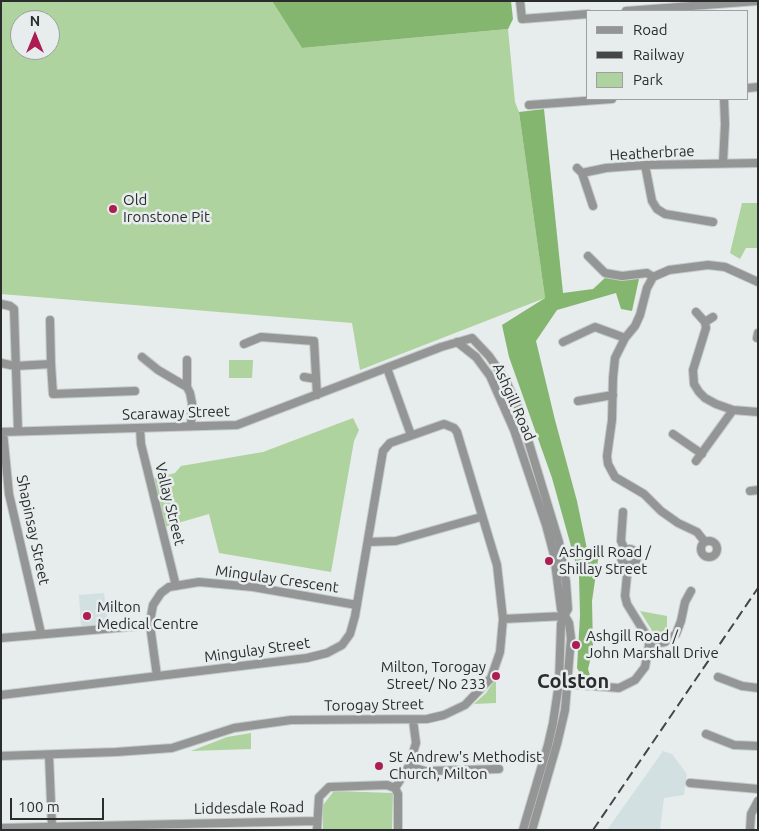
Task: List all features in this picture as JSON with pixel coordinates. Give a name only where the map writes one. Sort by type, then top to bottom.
[{"type":"street","points":[[520,1],[522,19],[586,14]]},
{"type":"street","points":[[644,10],[716,6],[757,1]]},
{"type":"street","points":[[529,105],[598,100]]},
{"type":"street","points":[[723,163],[724,100]]},
{"type":"street","name":"Heatherbrae","points":[[593,206],[580,170],[645,165],[758,163]]},
{"type":"street","points":[[645,165],[652,201],[658,210],[666,214],[710,220]]},
{"type":"street","points":[[588,256],[605,273],[622,276],[646,273],[653,277]]},
{"type":"street","points":[[705,542],[697,532],[678,523],[661,511],[644,494],[615,477],[611,471],[607,456],[612,420],[615,358],[625,338],[635,326],[647,288],[653,277],[669,270],[708,265],[725,267],[758,282]]},
{"type":"street","points":[[1,304],[10,306],[14,310],[18,431]]},
{"type":"street","points":[[696,312],[705,322],[705,332],[694,370],[694,384],[705,398],[733,410],[758,412]]},
{"type":"street","points":[[705,322],[713,316]]},
{"type":"street","points":[[50,320],[53,394],[135,391]]},
{"type":"street","points":[[563,342],[596,327],[625,338]]},
{"type":"street","points":[[244,344],[261,336],[314,341],[317,394]]},
{"type":"street","name":"Ashgill Road","points":[[457,342],[472,338],[489,356],[505,379],[518,407],[559,542],[567,594],[568,609],[561,624],[559,682],[553,723],[524,830]]},
{"type":"street","name":"Scaraway Street","points":[[2,432],[237,424],[457,342]]},
{"type":"street","name":"Ashgill Road","points":[[457,342],[476,357],[490,376],[514,430],[548,533],[554,555],[561,609],[569,623],[571,638],[565,710],[558,744],[532,830]]},
{"type":"street","points":[[142,357],[158,370],[187,387]]},
{"type":"street","points":[[186,360],[187,387],[192,402],[191,426]]},
{"type":"street","points":[[1,363],[15,366],[51,364]]},
{"type":"street","points":[[386,368],[411,435]]},
{"type":"street","points":[[304,377],[316,379]]},
{"type":"street","points":[[578,401],[613,395]]},
{"type":"street","points":[[696,461],[733,410]]},
{"type":"street","name":"Torogay Street","points":[[1,756],[172,748],[234,728],[291,720],[413,720],[436,717],[465,705],[484,688],[498,662],[503,633],[503,619],[497,565],[454,428],[444,424],[411,435]]},
{"type":"street","name":"Vallay Street","points":[[140,428],[142,444],[176,586]]},
{"type":"street","name":"Shapinsay Street","points":[[2,432],[9,494],[41,634]]},
{"type":"street","points":[[674,434],[702,454]]},
{"type":"street","name":"Mingulay Street","points":[[1,695],[308,658],[326,653],[342,645],[350,634],[357,605],[383,451],[390,443],[411,435]]},
{"type":"street","points":[[623,512],[621,541],[625,550]]},
{"type":"street","points":[[368,542],[396,541],[482,517]]},
{"type":"street","points":[[633,549],[637,556],[636,562],[628,565],[621,559],[621,554],[625,550],[633,549]]},
{"type":"street","points":[[568,684],[609,689],[619,688],[627,686],[635,680],[645,667],[649,645],[645,632],[627,604],[625,596],[628,565]]},
{"type":"street","name":"Mingulay Crescent","points":[[157,676],[150,625],[153,605],[161,592],[169,588],[199,582],[253,587],[357,605]]},
{"type":"street","points":[[649,645],[665,642],[676,634],[685,602],[691,591]]},
{"type":"street","points":[[503,619],[564,616]]},
{"type":"street","points":[[1,638],[150,625]]},
{"type":"street","points":[[718,677],[742,686],[758,688]]},
{"type":"street","points":[[395,788],[409,766],[416,743],[413,720]]},
{"type":"street","points":[[706,734],[734,745],[758,746]]},
{"type":"street","points":[[50,755],[52,827]]},
{"type":"street","points":[[409,766],[425,771],[499,769]]},
{"type":"street","points":[[690,783],[758,789]]},
{"type":"street","points":[[317,830],[316,821],[319,797],[329,787],[387,785],[395,788],[398,794],[398,830]]},
{"type":"street","points":[[750,830],[751,814],[758,801]]},
{"type":"street","name":"Liddesdale Road","points":[[1,828],[316,821]]},
{"type":"shaded area","points":[[104,593],[108,624],[81,627],[79,595]]},
{"type":"shaded area","points":[[663,751],[672,754],[687,774],[684,795],[664,798],[660,830],[607,830]]},
{"type":"green space","points":[[1,1],[272,1],[302,48],[508,29],[515,102],[519,112],[545,298],[360,370],[352,323],[1,294]]},
{"type":"green space","points":[[272,1],[511,1],[513,19],[508,29],[302,48]]},
{"type":"green space","points":[[544,109],[563,293],[593,289],[606,277],[639,279],[632,311],[621,309],[616,293],[557,310],[536,341],[577,501],[587,549],[599,553],[592,601],[593,649],[588,669],[593,684],[585,682],[577,668],[580,615],[579,575],[552,478],[509,357],[502,325],[545,298],[519,112]]},
{"type":"green space","points":[[742,203],[758,203],[758,248],[746,248],[740,259],[730,253]]},
{"type":"green space","points":[[229,360],[253,360],[252,378],[229,378]]},
{"type":"green space","points":[[353,418],[359,430],[354,441],[331,572],[219,553],[209,514],[164,527],[152,479],[175,473],[181,466],[263,452]]},
{"type":"green space","points":[[640,611],[667,616],[667,627],[670,627],[670,634],[656,637]]},
{"type":"green space","points":[[496,678],[496,703],[474,704],[486,693]]},
{"type":"green space","points":[[251,733],[251,749],[191,751],[227,737]]},
{"type":"green space","points":[[334,791],[393,793],[392,830],[323,830],[323,805]]},
{"type":"railway","points":[[593,830],[758,588]]},
{"type":"place","name":"Old Ironstone Pit","points":[[113,209]]},
{"type":"place","name":"Ashgill Road / Shillay Street","points":[[549,561]]},
{"type":"place","name":"Milton Medical Centre","points":[[87,616]]},
{"type":"place","name":"Ashgill Road / John Marshall Drive","points":[[576,645]]},
{"type":"place","name":"Milton, Torogay Street/ No 233","points":[[496,676]]},
{"type":"place","name":"St Andrew's Methodist Church, Milton","points":[[379,766]]},
{"type":"district","name":"Colston","points":[[573,681]]}]
